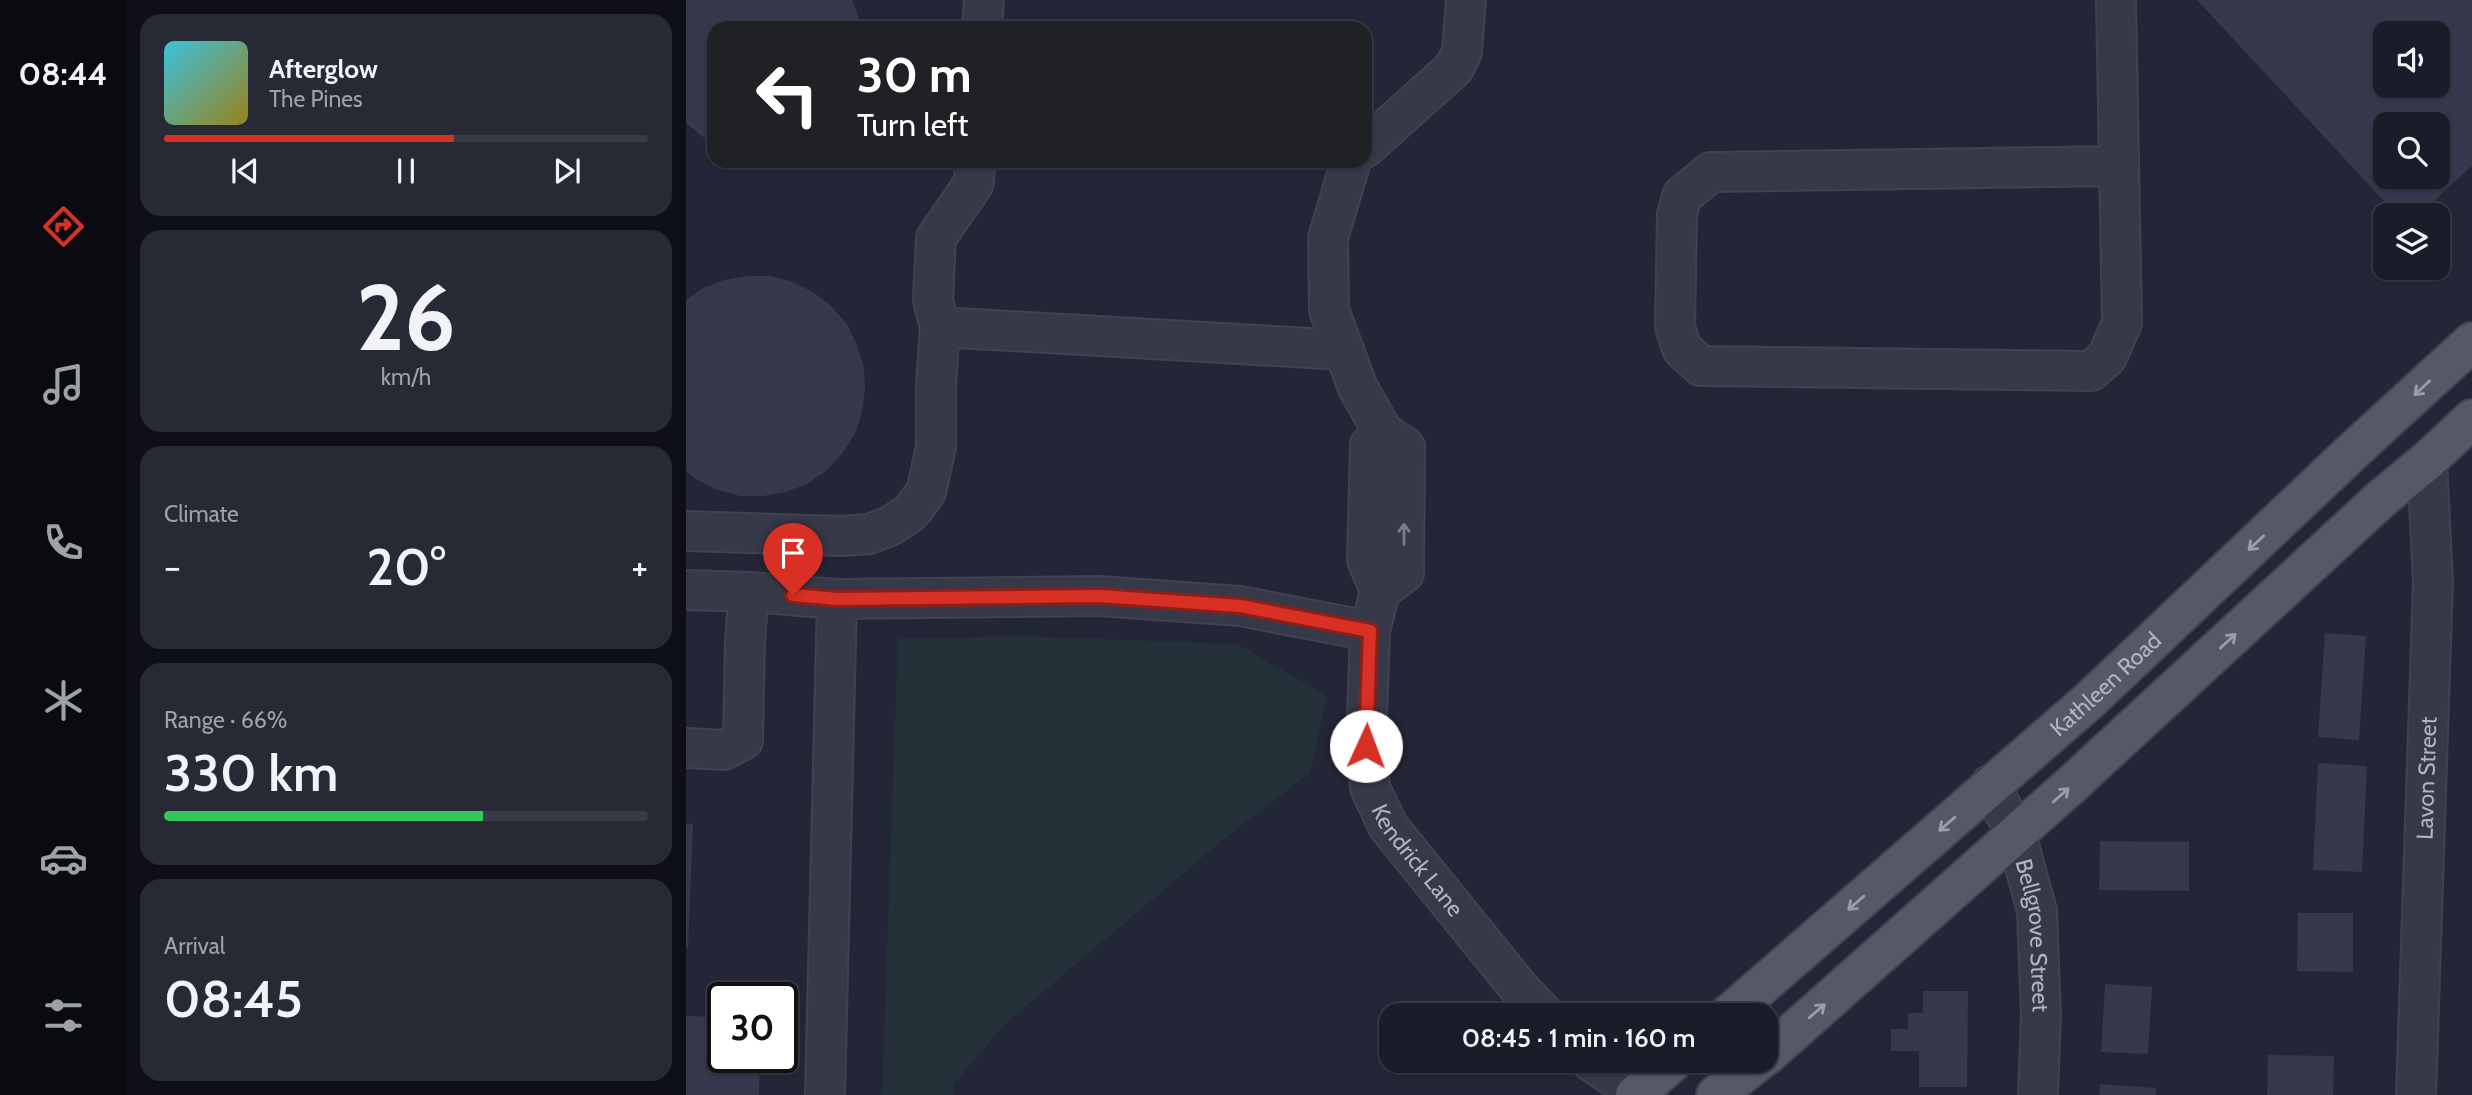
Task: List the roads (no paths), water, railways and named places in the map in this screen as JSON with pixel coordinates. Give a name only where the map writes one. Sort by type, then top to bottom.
[{"type":"main road","name":"Kathleen Road","points":[[1742,1003],[2091,699],[2472,342]]},
{"type":"main road","points":[[1778,1045],[2016,834],[2472,419]]},
{"type":"main road","points":[[1638,1094],[1661,1073]]},
{"type":"main road","points":[[1716,1095],[1744,1073]]},
{"type":"street","points":[[982,21],[984,0]]},
{"type":"street","points":[[1372,142],[1454,68],[1462,52],[1466,0]]},
{"type":"street","points":[[2116,0],[2122,323],[2107,357],[2091,371],[1701,366],[1682,349],[1675,327],[1677,214],[1682,196],[1711,172],[2119,166]]},
{"type":"street","points":[[686,531],[841,536],[869,534],[890,526],[910,513],[926,492],[936,447],[940,327],[933,300],[936,238],[974,183],[975,168]]},
{"type":"street","points":[[940,327],[1344,350],[1329,310],[1328,238],[1349,168]]},
{"type":"street","name":"Kendrick Lane","points":[[1344,350],[1358,388],[1383,432],[1405,447],[1404,573],[1380,591],[1370,631],[1366,746],[1370,788],[1388,827],[1533,1003]]},
{"type":"street","name":"Lavon Street","points":[[2416,1095],[2433,581],[2427,461]]},
{"type":"street","points":[[686,590],[837,599],[1099,596],[1240,606],[1370,631]]},
{"type":"street","points":[[686,748],[724,750],[743,740],[745,640],[750,592]]},
{"type":"street","points":[[825,1095],[837,599]]},
{"type":"street","name":"Bellgrove Street","points":[[1990,785],[2016,834],[2038,911],[2041,1015],[2038,1095]]},
{"type":"street","points":[[1608,1073],[1638,1094]]}]
